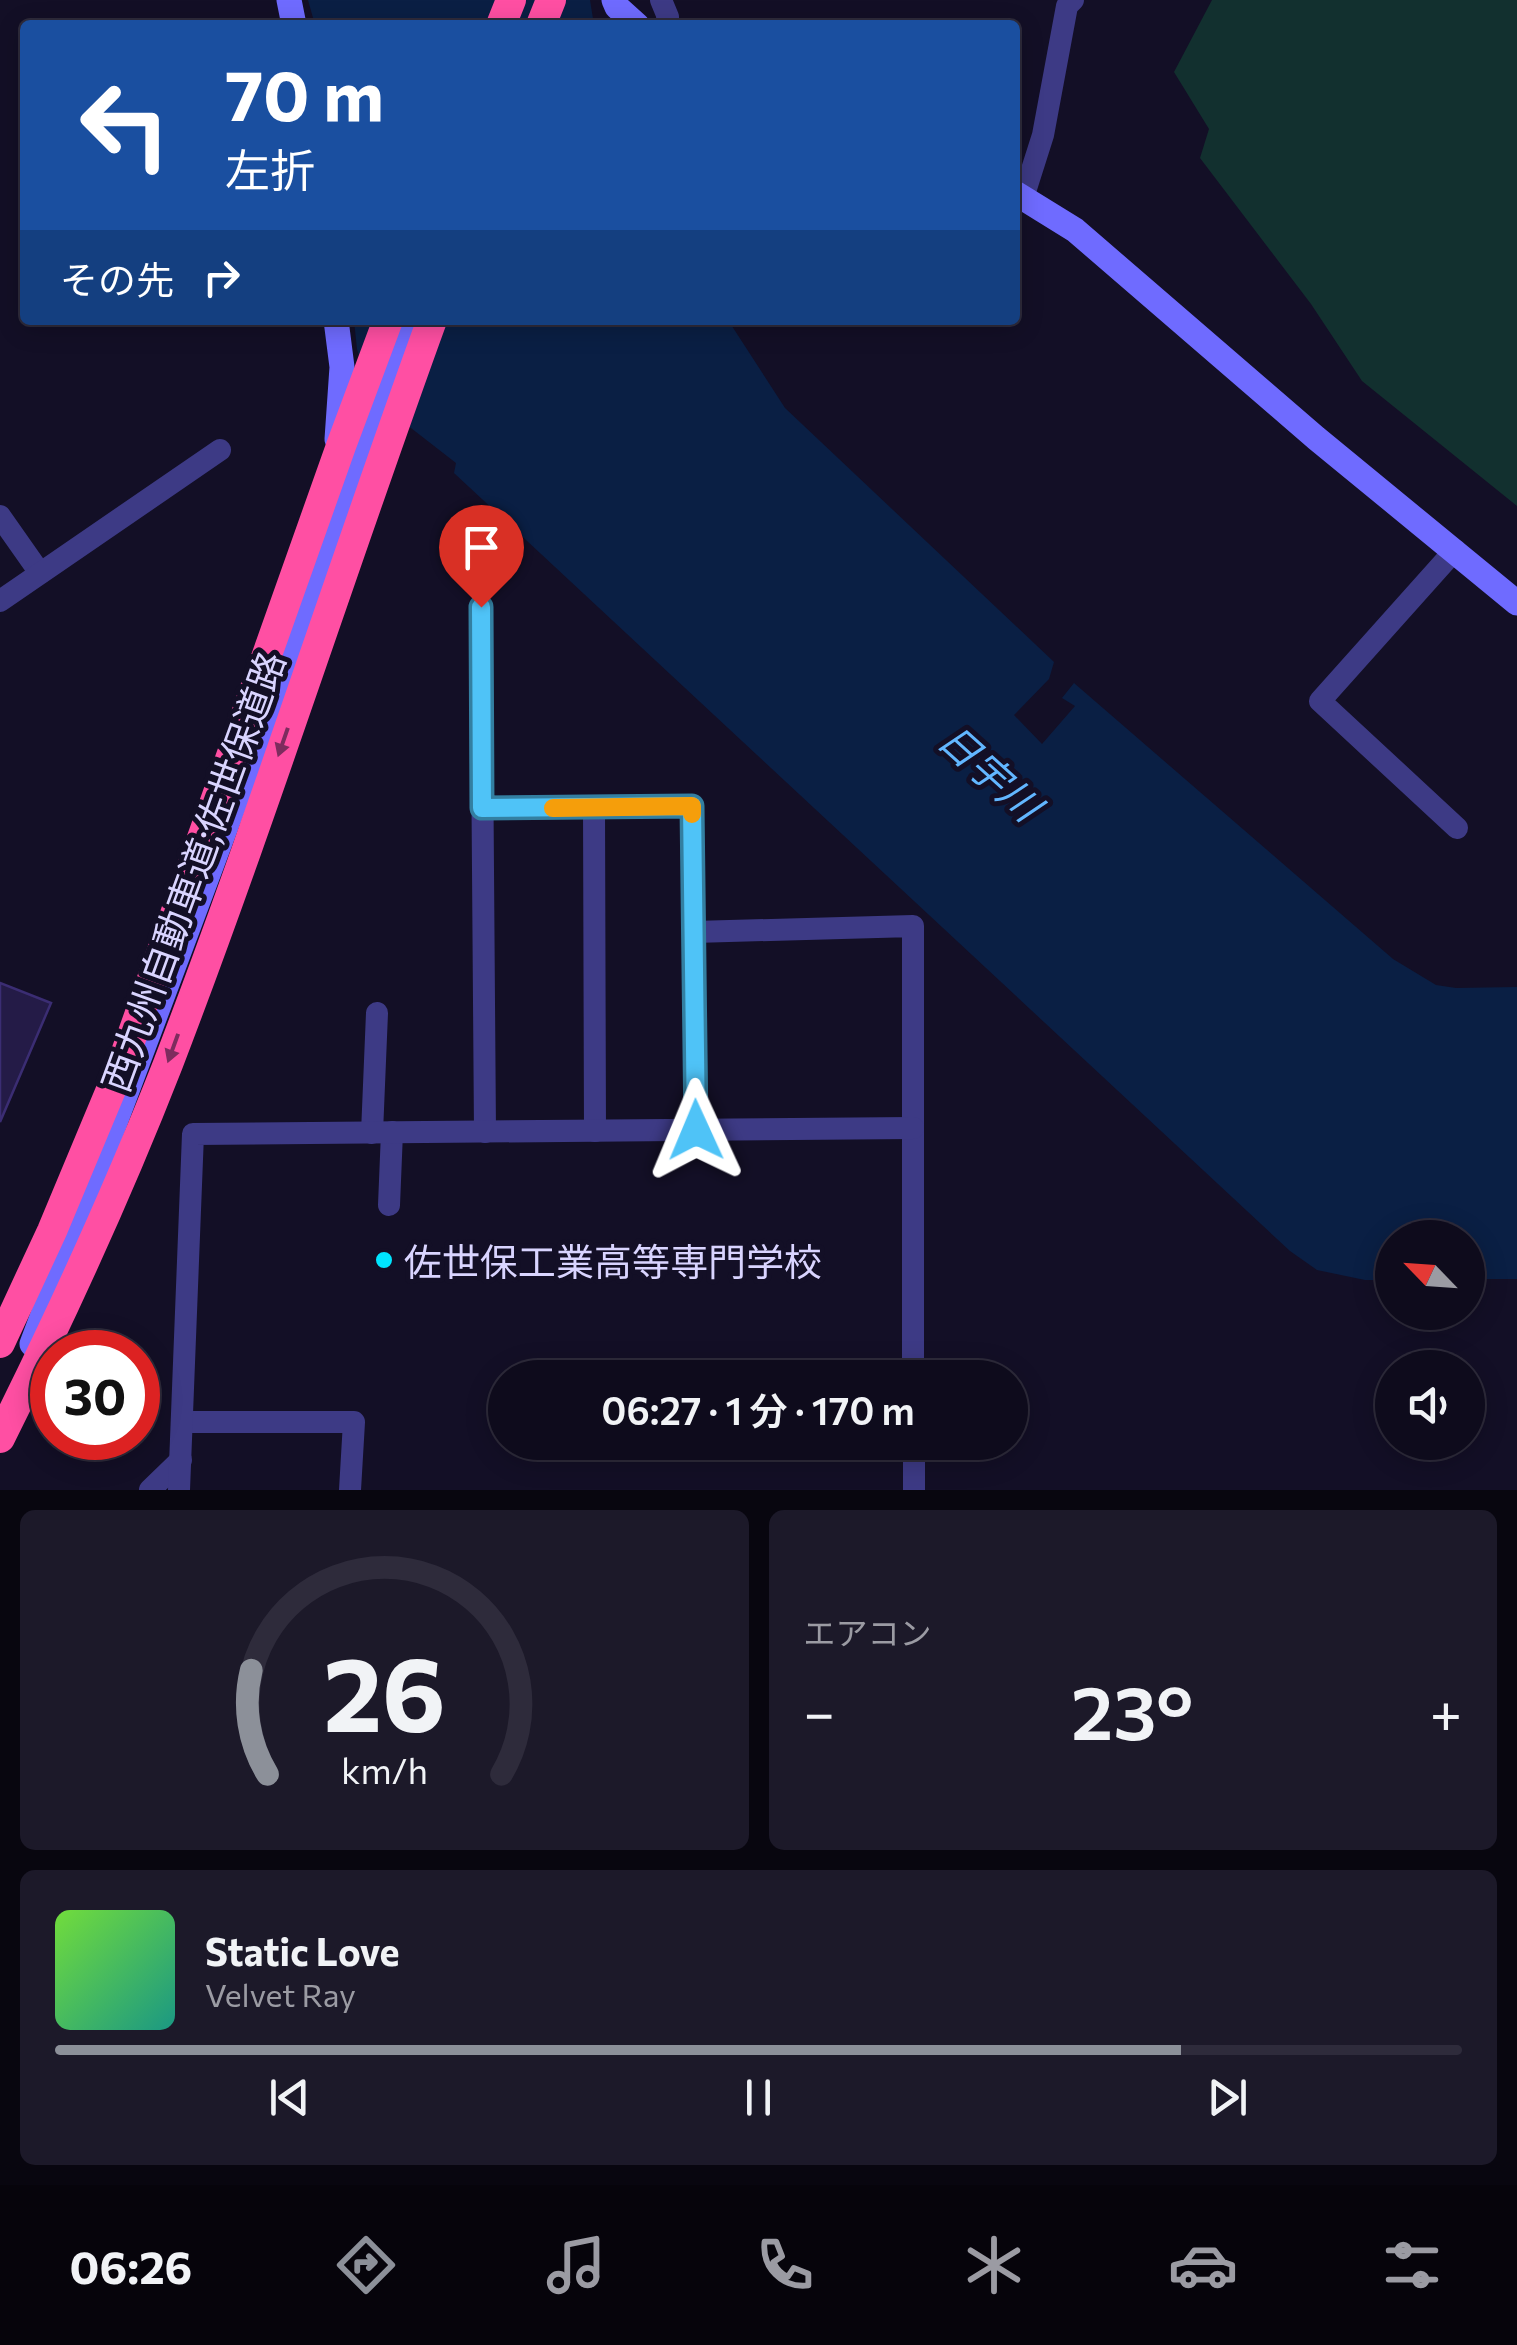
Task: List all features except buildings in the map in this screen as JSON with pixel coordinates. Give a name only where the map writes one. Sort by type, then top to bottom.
[{"type":"highway","name":"西九州自動車道;佐世保道路","points":[[0,1343],[123,1061],[386,325]]},
{"type":"highway","name":"西九州自動車道;佐世保道路","points":[[0,1438],[104,1219],[167,1066],[430,325]]},
{"type":"street","points":[[614,0],[632,20]]},
{"type":"street","points":[[1020,192],[1043,135],[1068,6],[1073,0]]},
{"type":"street","points":[[1020,196],[1075,230],[1316,438],[1517,603]]},
{"type":"street","points":[[330,549],[342,367],[337,325]]},
{"type":"street","points":[[0,1422],[330,549],[408,325]]},
{"type":"street","points":[[0,601],[220,450]]},
{"type":"street","points":[[0,516],[40,573]]},
{"type":"street","points":[[1454,550],[1320,701],[1458,828]]},
{"type":"street","points":[[481,607],[484,1132]]},
{"type":"street","points":[[482,808],[692,806],[696,1130]]},
{"type":"street","points":[[594,807],[595,1130]]},
{"type":"street","points":[[694,932],[912,926],[913,1360]]},
{"type":"street","points":[[377,1013],[382,1132],[390,1205]]},
{"type":"street","points":[[179,1490],[193,1134],[913,1128]]},
{"type":"street","points":[[182,1422],[354,1422],[350,1490]]},
{"type":"street","points":[[150,1490],[180,1460]]},
{"type":"street","points":[[914,1460],[914,1490]]},
{"type":"green space","points":[[1212,0],[1517,0],[1517,506],[1362,381],[1311,304],[1200,158],[1209,129],[1174,72]]},
{"type":"water","points":[[308,0],[590,0],[593,20],[314,20]]},
{"type":"water","name":"日宇川","points":[[355,325],[731,325],[785,408],[1054,662],[1049,679],[1014,715],[1042,744],[1075,706],[1062,698],[1074,683],[1393,959],[1436,985],[1517,987],[1517,1279],[1485,1279],[1485,1220],[1375,1220],[1375,1280],[1317,1270],[1290,1251],[454,473],[456,463],[371,397]]},
{"type":"slow traffic","points":[[553,808],[692,806],[692,814]]},
{"type":"place","name":"佐世保工業高等専門学校","points":[[384,1260]]},
{"type":"route","points":[[481,607],[482,808],[692,806],[696,1130]]}]
